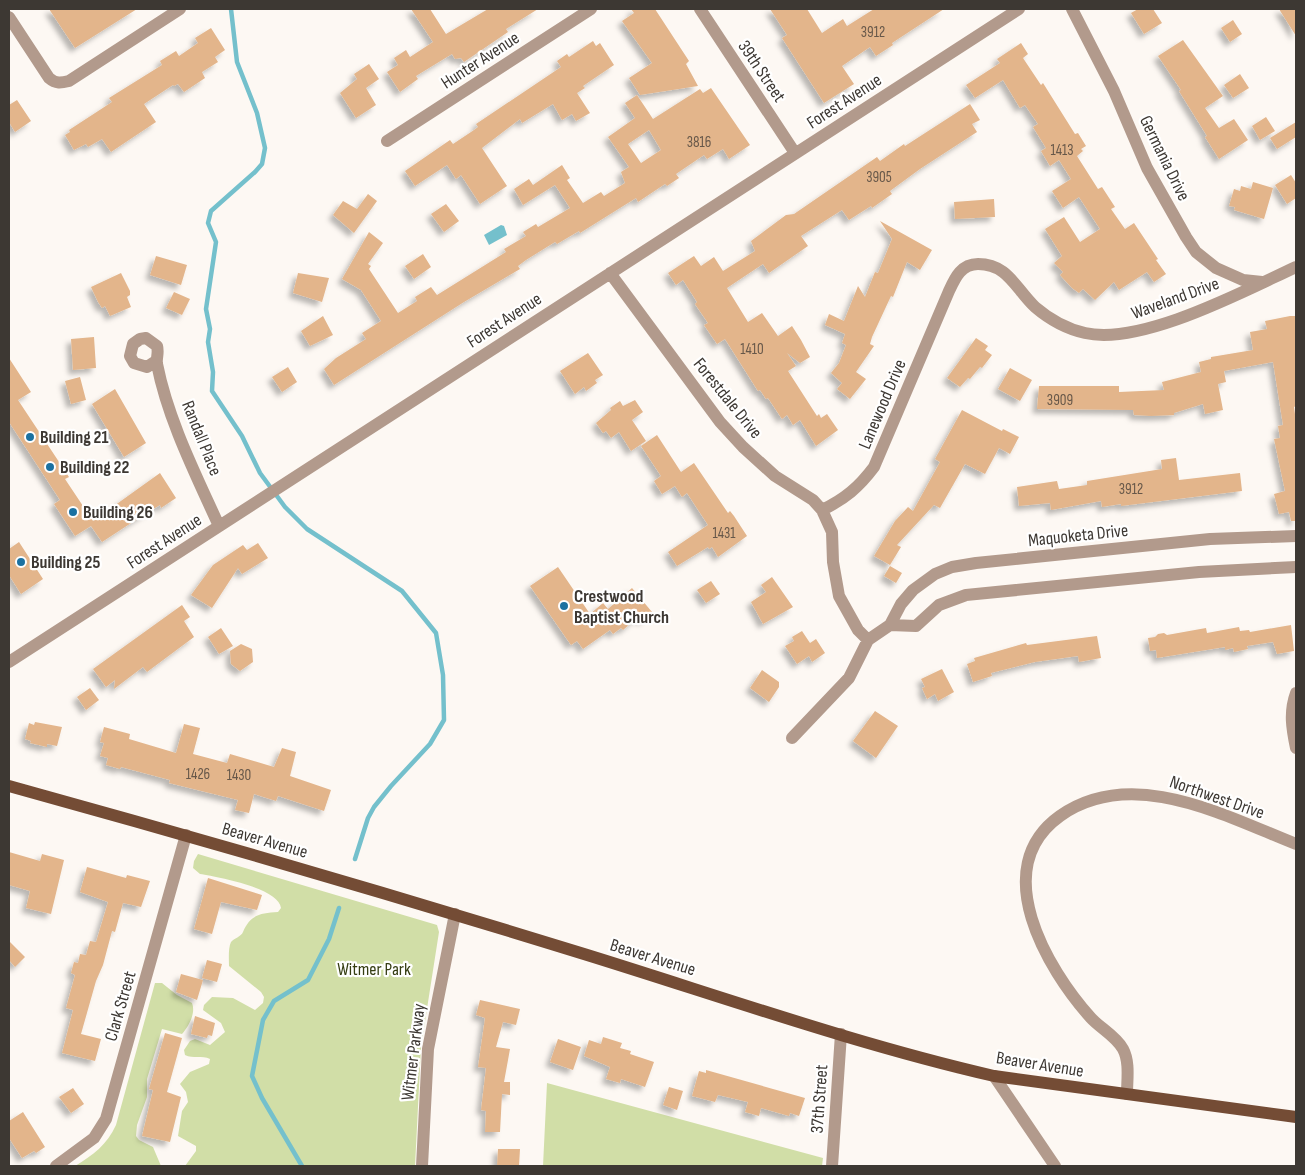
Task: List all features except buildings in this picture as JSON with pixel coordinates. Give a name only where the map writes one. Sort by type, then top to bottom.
[{"type":"main road","name":"Beaver Avenue","points":[[9,786],[186,835],[455,914],[841,1034],[994,1076],[1296,1118]]},
{"type":"street","points":[[9,17],[46,74],[55,82],[69,81],[180,9]]},
{"type":"street","name":"Hunter Avenue","points":[[387,141],[591,9]]},
{"type":"street","name":"39th Street","points":[[700,9],[796,153]]},
{"type":"street","name":"Forest Avenue","points":[[9,662],[1019,9]]},
{"type":"street","name":"Germania Drive","points":[[1072,9],[1114,91],[1147,168],[1191,245],[1196,252],[1216,268],[1243,280],[1264,282]]},
{"type":"street","name":"Waveland Drive","points":[[949,291],[956,275],[964,268],[974,264],[991,264],[1008,275],[1037,308],[1063,326],[1086,333],[1110,336],[1148,330],[1296,267]]},
{"type":"street","name":"Forestdale Drive","points":[[610,273],[720,422],[743,448],[776,476],[813,500],[822,510],[832,532],[833,562],[839,596],[858,630],[868,640]]},
{"type":"street","name":"Lanewood Drive","points":[[822,510],[840,502],[856,490],[874,467],[949,291]]},
{"type":"street","name":"Randall Place","points":[[156,361],[173,417],[220,526]]},
{"type":"street","name":"Maquoketa Drive","points":[[792,738],[849,678],[868,640],[890,625],[912,590],[935,574],[952,567],[1210,539],[1296,536]]},
{"type":"street","points":[[890,625],[916,626],[939,605],[966,595],[1199,572],[1296,567]]},
{"type":"street","points":[[1296,693],[1292,704],[1291,725],[1296,748]]},
{"type":"street","name":"Northwest Drive","points":[[1127,1094],[1127,1064],[1123,1049],[1091,1019],[1060,980],[1036,935],[1027,905],[1025,886],[1030,859],[1043,834],[1055,820],[1071,809],[1088,801],[1122,795],[1156,795],[1196,805],[1296,844]]},
{"type":"street","name":"Clark Street","points":[[56,1166],[94,1138],[106,1119],[186,835]]},
{"type":"street","name":"Witmer Parkway","points":[[422,1166],[428,1049],[455,914]]},
{"type":"street","name":"37th Street","points":[[832,1166],[841,1034]]},
{"type":"street","points":[[994,1076],[1055,1166]]},
{"type":"green space","name":"Witmer Park","points":[[198,854],[437,925],[439,932],[421,1047],[415,1166],[185,1166],[196,1151],[196,1146],[178,1136],[182,1111],[188,1102],[186,1092],[180,1084],[190,1072],[209,1064],[210,1059],[185,1055],[184,1050],[190,1041],[195,1039],[210,1045],[225,1032],[221,1023],[203,1010],[204,1005],[212,997],[233,998],[255,1010],[263,1003],[264,997],[261,992],[229,966],[229,947],[231,942],[242,934],[252,918],[261,914],[278,912],[281,908],[278,901],[259,889],[200,874],[193,868]]},
{"type":"green space","points":[[155,983],[162,983],[177,995],[192,1003],[193,1007],[191,1019],[182,1034],[162,1029],[147,1079],[147,1097],[137,1125],[136,1136],[139,1140],[153,1147],[161,1166],[75,1166],[99,1149],[116,1125]]},
{"type":"green space","points":[[547,1083],[823,1158],[822,1166],[543,1166]]},
{"type":"water","points":[[501,225],[504,226],[507,235],[489,245],[484,235]]},
{"type":"waterway","points":[[231,9],[237,62],[257,113],[265,148],[262,164],[211,211],[208,223],[216,242],[206,309],[210,329],[208,342],[213,372],[212,391],[242,436],[260,473],[285,507],[307,529],[402,591],[436,633],[443,675],[444,720],[430,744],[374,807],[368,818],[355,859]]},
{"type":"waterway","points":[[302,1166],[262,1098],[252,1076],[263,1020],[274,1001],[308,980],[329,939],[339,908]]},
{"type":"place","name":"Building 21","points":[[30,437]]},
{"type":"place","name":"Building 22","points":[[50,467]]},
{"type":"place","name":"Building 26","points":[[73,512]]},
{"type":"place","name":"Building 25","points":[[21,562]]},
{"type":"place","name":"Crestwood Baptist Church","points":[[564,606]]}]
